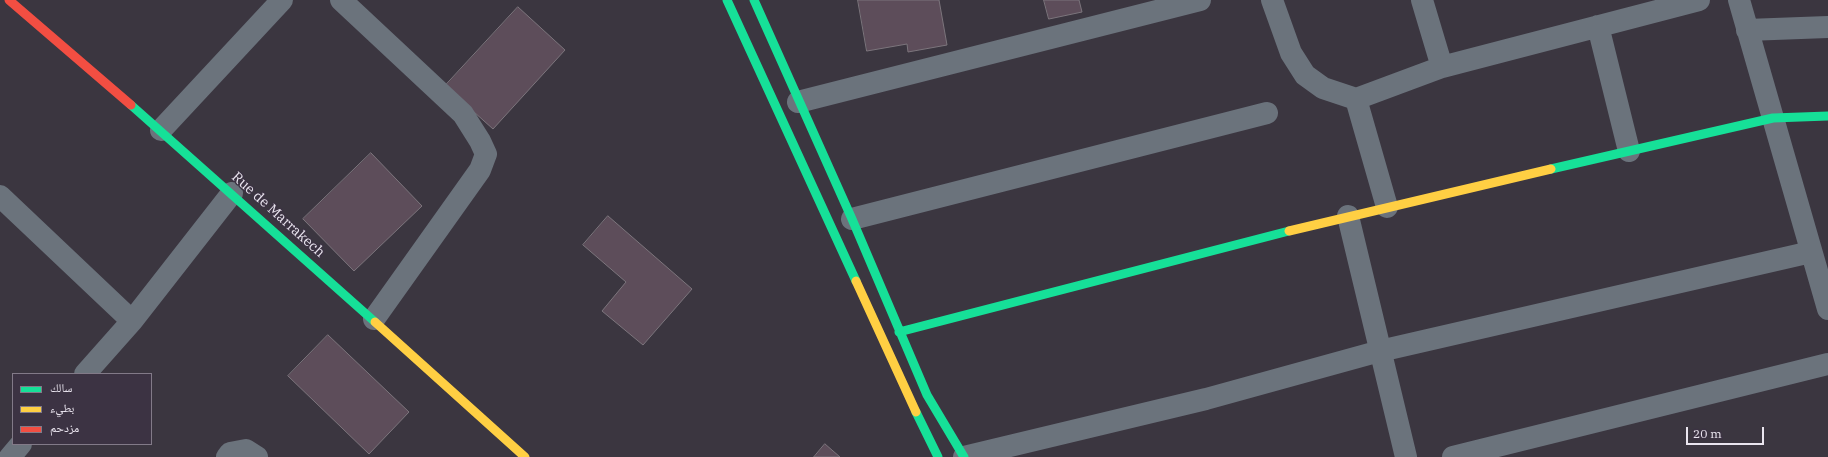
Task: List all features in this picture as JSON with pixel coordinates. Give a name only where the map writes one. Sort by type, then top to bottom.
[{"type":"street","name":"Rue de Marrakech","points":[[9,0],[161,130],[374,319],[525,457]]},
{"type":"street","points":[[161,130],[282,0]]},
{"type":"street","points":[[727,0],[938,457]]},
{"type":"street","points":[[754,0],[798,102],[852,219],[927,395],[964,457],[1206,399],[1380,351],[1811,252]]},
{"type":"street","points":[[798,102],[1200,0]]},
{"type":"street","points":[[1272,0],[1292,52],[1305,75],[1323,88],[1356,100],[1442,67],[1699,0]]},
{"type":"street","points":[[1422,0],[1442,67]]},
{"type":"street","points":[[1739,0],[1828,309]]},
{"type":"street","points":[[343,1],[463,114],[480,141],[486,154],[480,170],[374,319]]},
{"type":"street","points":[[1598,26],[1629,151]]},
{"type":"street","points":[[1747,30],[1828,27]]},
{"type":"street","points":[[1356,100],[1387,207]]},
{"type":"street","points":[[852,219],[1267,112]]},
{"type":"street","points":[[899,332],[1348,216],[1773,118],[1828,116]]},
{"type":"street","points":[[85,373],[132,321],[232,193]]},
{"type":"street","points":[[0,196],[132,321]]},
{"type":"street","points":[[1348,216],[1406,457]]},
{"type":"street","points":[[1454,457],[1828,364]]},
{"type":"street","points":[[10,457],[21,445]]},
{"type":"street","points":[[227,457],[230,453],[246,450],[258,457]]},
{"type":"building","points":[[858,0],[939,0],[947,45],[908,52],[907,44],[867,51]]},
{"type":"building","points":[[1044,0],[1079,0],[1082,12],[1049,19]]},
{"type":"building","points":[[518,7],[565,50],[493,129],[445,86]]},
{"type":"building","points":[[371,153],[422,206],[354,271],[303,219]]},
{"type":"building","points":[[608,216],[692,289],[643,345],[602,311],[626,282],[583,245]]},
{"type":"building","points":[[328,335],[409,412],[369,454],[288,376]]},
{"type":"building","points":[[825,444],[840,457],[814,457]]},
{"type":"traffic: fast","points":[[727,0],[856,281]]},
{"type":"traffic: fast","points":[[754,0],[852,219],[927,395],[964,457]]},
{"type":"traffic: fast","points":[[131,105],[375,322]]},
{"type":"traffic: fast","points":[[1551,169],[1773,118],[1828,116]]},
{"type":"traffic: fast","points":[[899,332],[1289,231]]},
{"type":"traffic: fast","points":[[916,412],[938,457]]},
{"type":"traffic: slow","points":[[1289,231],[1551,169]]},
{"type":"traffic: slow","points":[[856,281],[916,412]]},
{"type":"traffic: slow","points":[[375,322],[525,457]]},
{"type":"traffic: jam","points":[[9,0],[131,105]]}]
